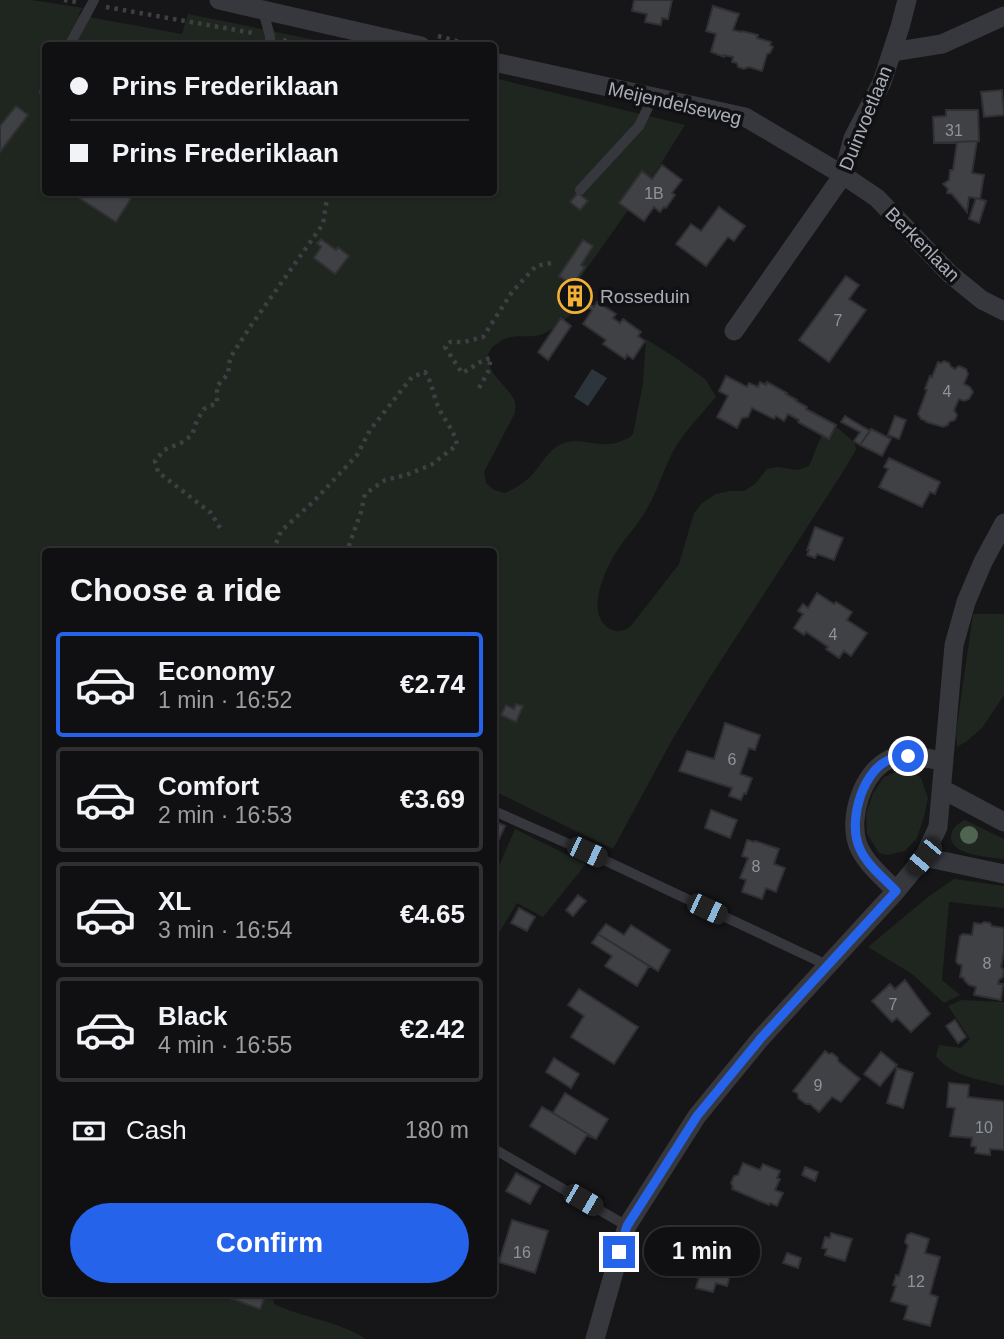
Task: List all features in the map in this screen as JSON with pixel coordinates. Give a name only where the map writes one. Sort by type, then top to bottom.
[{"type":"street","points":[[219,0],[403,42]]},
{"type":"street","name":"Duinvoetlaan","points":[[734,331],[843,175],[853,138],[882,82],[901,27],[907,0]]},
{"type":"street","points":[[892,52],[942,44],[1004,16]]},
{"type":"street","name":"Meijendelseweg","points":[[497,63],[746,117],[843,175]]},
{"type":"street","name":"Berkenlaan","points":[[843,175],[877,198],[950,274],[982,300],[1004,311]]},
{"type":"street","points":[[594,1339],[627,1226],[697,1116],[761,1038],[924,857],[938,827],[954,645],[966,602],[1004,523]]},
{"type":"street","points":[[896,891],[868,862],[859,846],[854,827],[860,796],[868,780],[890,759],[908,756],[944,761]]},
{"type":"street","points":[[942,789],[1004,822]]},
{"type":"street","points":[[924,857],[1004,874]]},
{"type":"lane","points":[[71,42],[93,2]]},
{"type":"lane","points":[[263,11],[270,41]]},
{"type":"lane","points":[[580,190],[639,126],[653,97]]},
{"type":"lane","points":[[497,812],[827,965]]},
{"type":"lane","points":[[497,1151],[627,1226]]},
{"type":"path","points":[[64,0],[93,2],[270,41],[288,42]]},
{"type":"path","points":[[220,528],[211,513],[158,472],[155,461],[164,450],[181,443],[191,435],[204,409],[217,403],[217,386],[228,374],[230,358],[323,224],[327,196]]},
{"type":"path","points":[[479,388],[488,372],[491,358],[479,361],[462,373],[445,347],[450,342],[483,337],[512,292],[536,266],[556,262]]},
{"type":"path","points":[[274,548],[281,531],[357,455],[370,430],[412,377],[425,372],[431,381],[438,406],[455,435],[457,445],[431,465],[385,480],[365,494],[348,548]]},
{"type":"shaded area","points":[[0,0],[32,0],[83,8],[78,15],[182,34],[188,14],[325,42],[42,42],[42,196],[497,196],[497,79],[685,125],[573,288],[569,297],[572,314],[540,335],[503,340],[490,351],[490,368],[512,396],[515,413],[484,472],[486,483],[494,490],[505,493],[529,478],[549,454],[564,443],[575,441],[612,444],[630,437],[633,434],[643,384],[646,339],[706,380],[716,397],[678,443],[650,504],[619,548],[600,587],[599,616],[610,629],[620,631],[630,627],[679,564],[694,513],[702,503],[716,494],[744,491],[755,484],[767,469],[778,467],[798,470],[809,466],[821,438],[832,423],[855,443],[856,450],[707,682],[613,849],[497,792],[497,548],[42,548],[42,1297],[273,1297],[274,1304],[344,1328],[366,1339],[0,1339]]},
{"type":"shaded area","points":[[592,369],[607,378],[588,406],[574,397]]},
{"type":"shaded area","points":[[973,614],[1004,614],[1004,695],[982,728],[957,747],[956,732]]},
{"type":"shaded area","points":[[908,767],[921,778],[928,798],[917,838],[905,851],[887,855],[879,853],[867,834],[866,814],[873,793],[884,777]]},
{"type":"shaded area","points":[[965,820],[1004,839],[1004,859],[964,852],[952,843],[952,833],[956,826]]},
{"type":"shaded area","points":[[515,829],[586,864],[543,917],[517,903],[497,936],[497,870]]},
{"type":"shaded area","points":[[954,879],[1004,886],[1004,908],[949,902],[942,980],[960,995],[944,1003],[912,974],[868,947]]},
{"type":"shaded area","points":[[962,1000],[1004,1002],[1004,1086],[958,1073],[936,1056],[939,1045],[961,1048],[970,1039],[948,1006]]},
{"type":"building","points":[[634,0],[672,0],[668,19],[662,18],[661,25],[645,22],[647,14],[632,11]]},
{"type":"building","points":[[713,6],[739,14],[733,30],[758,35],[757,38],[771,42],[773,47],[767,54],[762,71],[738,67],[737,63],[732,62],[733,57],[711,52],[716,34],[706,31]]},
{"type":"building","points":[[1002,90],[1004,115],[984,117],[981,92]]},
{"type":"building","points":[[16,106],[28,115],[0,152],[0,126]]},
{"type":"building","points":[[946,110],[978,110],[979,141],[934,143],[933,117],[946,116]]},
{"type":"building","points":[[977,141],[972,173],[984,175],[980,199],[969,197],[967,212],[952,194],[947,193],[948,189],[943,184],[949,180],[950,170],[953,170],[957,142]]},
{"type":"building","points":[[662,165],[682,180],[672,193],[675,195],[666,208],[660,212],[654,207],[644,221],[619,203],[642,171],[652,179]]},
{"type":"building","points":[[578,193],[588,201],[580,210],[570,202]]},
{"type":"building","points":[[76,196],[132,196],[116,222]]},
{"type":"building","points":[[976,198],[986,201],[979,223],[969,219]]},
{"type":"building","points":[[719,207],[745,226],[734,241],[728,237],[706,266],[676,244],[691,224],[701,231]]},
{"type":"building","points":[[321,239],[349,256],[335,274],[314,258],[321,247],[317,243]]},
{"type":"building","name":"Rosseduin","points":[[583,240],[593,246],[581,265],[585,267],[569,290],[594,307],[597,302],[616,314],[613,318],[620,323],[623,319],[641,332],[638,336],[645,341],[633,359],[627,355],[625,359],[603,344],[606,340],[583,324],[592,310],[563,291],[568,282],[559,276]]},
{"type":"building","points":[[846,276],[859,285],[849,299],[866,310],[829,362],[799,340]]},
{"type":"building","points":[[561,318],[571,326],[548,360],[538,352]]},
{"type":"building","points":[[944,361],[955,369],[959,366],[966,369],[968,374],[964,384],[973,392],[969,399],[959,399],[954,410],[957,415],[955,420],[943,427],[926,422],[918,414],[930,376],[932,377],[938,362]]},
{"type":"building","points":[[726,376],[747,387],[749,383],[758,387],[760,382],[766,385],[767,382],[787,393],[807,407],[806,409],[836,425],[829,439],[788,414],[784,421],[752,408],[748,417],[742,418],[737,428],[717,417],[728,396],[719,391]]},
{"type":"building","points":[[845,416],[870,431],[860,445],[854,441],[860,432],[841,422]]},
{"type":"building","points":[[895,416],[906,420],[899,439],[888,435]]},
{"type":"building","points":[[871,429],[891,439],[882,456],[860,445]]},
{"type":"building","points":[[889,458],[940,482],[935,494],[930,492],[922,507],[879,487],[888,469],[884,467]]},
{"type":"building","points":[[815,527],[843,538],[834,560],[817,554],[815,558],[807,555]]},
{"type":"building","points":[[817,593],[852,612],[847,620],[867,633],[851,656],[844,651],[839,658],[806,632],[804,635],[794,628],[803,614],[798,611],[803,604],[808,608]]},
{"type":"building","points":[[516,704],[523,706],[516,722],[501,715],[506,705],[514,709]]},
{"type":"building","points":[[725,723],[760,735],[755,750],[749,748],[740,774],[752,778],[741,800],[729,796],[732,788],[679,771],[687,751],[714,759]]},
{"type":"building","points":[[711,810],[737,820],[730,838],[705,828]]},
{"type":"building","points":[[497,822],[505,826],[497,843]]},
{"type":"building","points":[[747,840],[779,849],[774,864],[785,868],[776,892],[766,888],[762,899],[742,892],[746,880],[740,878],[748,858],[742,856]]},
{"type":"building","points":[[578,895],[586,901],[573,916],[566,910]]},
{"type":"building","points":[[519,908],[535,917],[527,931],[511,923]]},
{"type":"building","points":[[984,922],[1004,928],[1001,967],[1004,970],[998,984],[1003,984],[1001,1000],[974,995],[976,987],[960,977],[962,965],[956,961],[960,936],[972,935],[974,923]]},
{"type":"building","points":[[606,924],[624,935],[631,925],[670,950],[658,971],[598,934]]},
{"type":"building","points":[[598,934],[649,966],[637,986],[605,966],[612,956],[592,943]]},
{"type":"building","points":[[905,980],[930,1014],[911,1032],[897,1018],[892,1022],[872,1001],[890,984],[895,989]]},
{"type":"building","points":[[579,989],[638,1027],[614,1064],[571,1037],[584,1016],[568,1005]]},
{"type":"building","points":[[955,1020],[966,1037],[958,1043],[946,1026]]},
{"type":"building","points":[[825,1051],[832,1053],[860,1079],[841,1102],[832,1097],[819,1112],[798,1098],[798,1094],[793,1091]]},
{"type":"building","points":[[881,1052],[897,1065],[880,1086],[864,1074]]},
{"type":"building","points":[[554,1058],[579,1074],[571,1088],[546,1072]]},
{"type":"building","points":[[897,1068],[913,1073],[903,1108],[887,1103]]},
{"type":"building","points":[[949,1083],[969,1085],[968,1097],[1004,1102],[1004,1150],[990,1149],[990,1155],[975,1153],[976,1147],[971,1146],[972,1138],[950,1136],[955,1108],[947,1107]]},
{"type":"building","points":[[565,1093],[608,1119],[596,1139],[553,1113]]},
{"type":"building","points":[[542,1107],[596,1139],[587,1135],[575,1154],[530,1126]]},
{"type":"building","points":[[743,1163],[760,1170],[763,1164],[780,1171],[775,1190],[783,1193],[777,1206],[732,1189],[731,1183]]},
{"type":"building","points":[[805,1167],[818,1172],[815,1181],[802,1175]]},
{"type":"building","points":[[516,1173],[540,1186],[530,1204],[506,1191]]},
{"type":"building","points":[[512,1220],[548,1231],[535,1273],[499,1262]]},
{"type":"building","points":[[831,1233],[852,1239],[845,1261],[825,1255],[827,1249],[822,1248],[825,1237],[830,1238]]},
{"type":"building","points":[[911,1233],[929,1239],[925,1253],[940,1257],[930,1294],[938,1297],[930,1326],[904,1319],[908,1306],[891,1301],[896,1275],[899,1276],[908,1246],[905,1242],[907,1235]]},
{"type":"building","points":[[709,1247],[724,1252],[722,1262],[733,1265],[727,1286],[716,1283],[713,1292],[696,1288],[699,1278],[687,1275],[694,1253],[706,1257]]},
{"type":"building","points":[[787,1253],[801,1258],[798,1268],[783,1263]]},
{"type":"building","points":[[227,1297],[264,1299],[260,1309]]},
{"type":"place","name":"Rosseduin","points":[[575,296]]},
{"type":"route","points":[[619,1252],[627,1226],[697,1116],[761,1038],[896,891],[868,862],[859,846],[854,827],[856,809],[868,780],[890,759],[908,756]]}]
